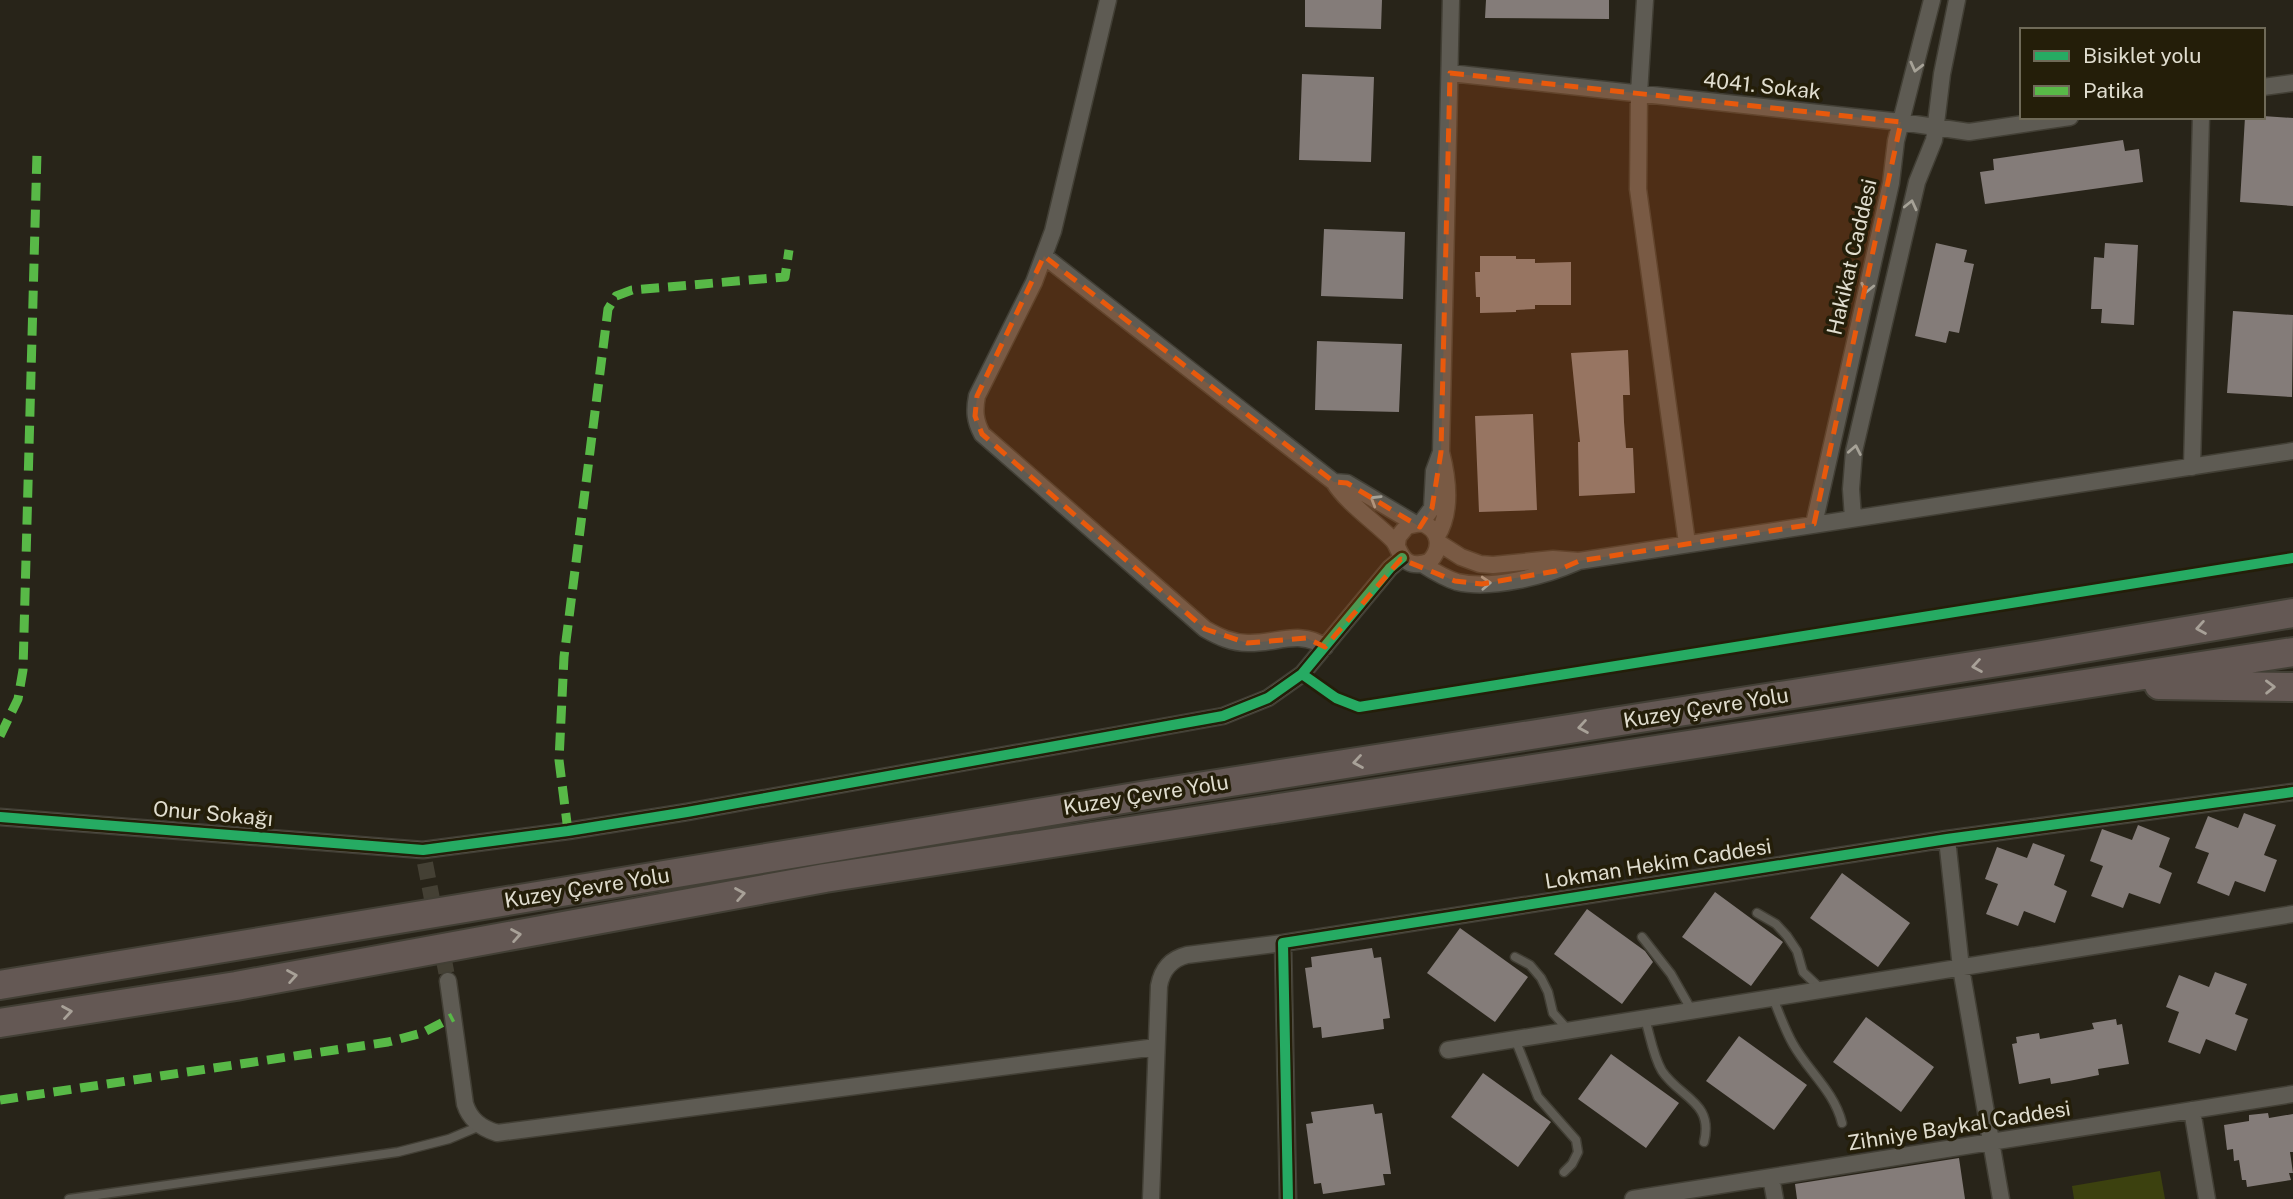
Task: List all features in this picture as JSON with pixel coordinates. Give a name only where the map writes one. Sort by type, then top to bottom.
[{"type":"highway","points":[[2243,621],[2293,604]]},
{"type":"highway","name":"Kuzey Çevre Yolu","points":[[0,985],[1161,793],[2036,656],[2293,613]]},
{"type":"highway","name":"Kuzey Çevre Yolu","points":[[0,1023],[236,986],[825,878],[2293,652]]},
{"type":"highway","points":[[2104,681],[2208,687],[2293,687]]},
{"type":"street","points":[[1108,0],[1060,205],[1045,256],[977,396],[975,416],[982,434],[1205,629],[1233,641],[1247,643],[1306,638],[1325,647]]},
{"type":"street","points":[[1045,256],[1334,482],[1341,493],[1362,510],[1415,564],[1422,564],[1434,557],[1447,513],[1446,471],[1441,453],[1451,0]]},
{"type":"street","points":[[1645,0],[1639,93],[1638,189],[1687,543]]},
{"type":"street","name":"Hakikat Caddesi","points":[[1814,524],[1891,183],[1901,122],[1932,0]]},
{"type":"street","points":[[1853,518],[1851,489],[1854,451],[1917,182],[1930,152],[1936,128],[1942,74],[1957,0]]},
{"type":"street","name":"4041. Sokak","points":[[1450,74],[1901,122],[1969,132],[2057,119]]},
{"type":"street","points":[[2265,88],[2293,83]]},
{"type":"street","points":[[2192,467],[2202,119]]},
{"type":"street","points":[[1334,482],[1348,484],[1417,523],[1428,525],[1438,540],[1461,557],[1480,564],[1493,565],[1553,559],[1579,561],[2293,451]]},
{"type":"street","points":[[1400,551],[1402,531],[1417,523],[1432,508],[1434,471],[1441,453]]},
{"type":"street","name":"Onur Sokağı","points":[[0,817],[424,856],[1223,716],[1254,706],[1302,674],[1390,568],[1400,551]]},
{"type":"street","points":[[1422,564],[1444,577],[1482,584],[1556,571],[1579,561]]},
{"type":"street","name":"Lokman Hekim Caddesi","points":[[1151,1199],[1160,979],[1173,961],[1187,955],[1283,943],[1947,839],[2293,792]]},
{"type":"street","points":[[1947,839],[1961,968],[2001,1199]]},
{"type":"street","points":[[1448,1050],[2293,914]]},
{"type":"street","points":[[1283,943],[1287,1199]]},
{"type":"street","points":[[448,981],[465,1104],[473,1120],[480,1126],[507,1133],[1156,1047]]},
{"type":"street","name":"Zihniye Baykal Caddesi","points":[[1633,1199],[2293,1094]]},
{"type":"street","points":[[2192,1110],[2207,1199]]},
{"type":"street","points":[[1771,1177],[1775,1199]]},
{"type":"lane","points":[[1757,913],[1776,924],[1787,936],[1797,951],[1803,972],[1822,990]]},
{"type":"lane","points":[[1642,937],[1671,974],[1692,1011]]},
{"type":"lane","points":[[1515,957],[1530,965],[1541,978],[1553,1013],[1569,1031]]},
{"type":"lane","points":[[1773,998],[1792,1043],[1818,1077],[1840,1114],[1842,1123]]},
{"type":"lane","points":[[1645,1019],[1663,1073],[1704,1115],[1707,1129],[1704,1142]]},
{"type":"lane","points":[[1515,1039],[1538,1097],[1576,1140],[1578,1152],[1573,1164],[1564,1172]]},
{"type":"lane","points":[[69,1199],[398,1152],[449,1139],[480,1126]]},
{"type":"highlighted area","points":[[1450,73],[1901,122],[1814,524],[1579,561],[1556,571],[1482,584],[1455,581],[1401,559],[1325,647],[1306,638],[1247,643],[1205,629],[982,434],[975,416],[977,396],[1044,256],[1334,482],[1347,483],[1420,527],[1432,508],[1441,452]]},
{"type":"green space","points":[[2160,1171],[2165,1199],[2074,1199],[2072,1186]]},
{"type":"building","points":[[1305,0],[1382,0],[1381,29],[1305,27]]},
{"type":"building","points":[[1486,0],[1609,0],[1609,19],[1485,18]]},
{"type":"building","points":[[1302,74],[1374,77],[1371,162],[1299,160]]},
{"type":"building","points":[[2265,116],[2293,118],[2293,206],[2240,202],[2245,119],[2265,119]]},
{"type":"building","points":[[2123,140],[2125,151],[2139,149],[2143,182],[1985,204],[1980,172],[1994,170],[1993,159]]},
{"type":"building","points":[[1324,229],[1405,232],[1403,299],[1321,296]]},
{"type":"building","points":[[1936,243],[1967,250],[1964,262],[1974,264],[1959,333],[1949,331],[1946,343],[1915,336]]},
{"type":"building","points":[[2105,243],[2138,245],[2134,325],[2101,323],[2102,309],[2091,309],[2094,257],[2104,258]]},
{"type":"building","points":[[1480,256],[1516,256],[1516,259],[1535,259],[1535,263],[1571,262],[1571,305],[1535,305],[1535,309],[1516,312],[1480,313],[1475,272],[1480,272]]},
{"type":"building","points":[[2233,311],[2293,315],[2292,397],[2227,393]]},
{"type":"building","points":[[1317,341],[1402,344],[1399,412],[1315,410]]},
{"type":"building","points":[[1628,350],[1630,395],[1623,395],[1624,422],[1626,448],[1633,448],[1635,493],[1579,496],[1580,442],[1571,353]]},
{"type":"building","points":[[1533,414],[1537,510],[1479,512],[1475,416]]},
{"type":"building","points":[[2244,813],[2276,825],[2264,855],[2277,860],[2265,892],[2235,881],[2229,896],[2197,883],[2209,853],[2195,848],[2208,816],[2238,828]]},
{"type":"building","points":[[2138,825],[2170,838],[2159,867],[2172,873],[2160,904],[2129,893],[2123,908],[2091,896],[2103,866],[2090,861],[2102,829],[2132,840]]},
{"type":"building","points":[[2033,843],[2065,855],[2054,885],[2067,891],[2055,923],[2024,911],[2018,926],[1986,914],[1998,884],[1985,879],[1997,847],[2027,858]]},
{"type":"building","points":[[1842,873],[1910,923],[1878,967],[1810,918]]},
{"type":"building","points":[[1715,892],[1783,942],[1751,986],[1682,937]]},
{"type":"building","points":[[1587,909],[1645,951],[1653,962],[1622,1004],[1554,954]]},
{"type":"building","points":[[1460,928],[1528,977],[1495,1022],[1427,973]]},
{"type":"building","points":[[1372,948],[1374,958],[1381,957],[1390,1018],[1383,1019],[1384,1029],[1322,1038],[1321,1027],[1313,1028],[1305,968],[1312,967],[1311,957]]},
{"type":"building","points":[[2215,972],[2247,984],[2235,1014],[2248,1019],[2236,1051],[2206,1039],[2200,1054],[2168,1042],[2179,1012],[2166,1007],[2179,975],[2209,987]]},
{"type":"building","points":[[1866,1017],[1934,1067],[1901,1112],[1833,1062]]},
{"type":"building","points":[[2116,1019],[2117,1025],[2122,1024],[2129,1064],[2098,1069],[2099,1075],[2069,1081],[2051,1084],[2050,1078],[2019,1084],[2012,1044],[2017,1043],[2016,1037],[2039,1033],[2040,1039],[2094,1029],[2092,1023]]},
{"type":"building","points":[[1739,1036],[1807,1085],[1774,1130],[1706,1081]]},
{"type":"building","points":[[1611,1054],[1679,1103],[1646,1148],[1578,1099]]},
{"type":"building","points":[[1483,1073],[1551,1122],[1518,1167],[1451,1117]]},
{"type":"building","points":[[1373,1104],[1375,1114],[1382,1113],[1391,1174],[1383,1174],[1385,1185],[1323,1194],[1321,1183],[1314,1184],[1306,1124],[1313,1123],[1311,1112]]},
{"type":"building","points":[[2268,1113],[2269,1118],[2293,1114],[2293,1152],[2290,1152],[2293,1173],[2289,1173],[2291,1180],[2247,1187],[2246,1180],[2242,1180],[2239,1160],[2234,1161],[2233,1149],[2227,1150],[2224,1125],[2249,1121],[2249,1115]]},
{"type":"building","points":[[1959,1158],[1965,1199],[1797,1199],[1795,1184]]},
{"type":"tunnel","points":[[425,863],[448,981]]},
{"type":"marked path","points":[[0,736],[18,699],[23,670],[37,152]]},
{"type":"marked path","points":[[568,831],[559,760],[564,657],[608,309],[616,296],[632,290],[785,277],[789,250]]},
{"type":"marked path","points":[[0,1100],[388,1042],[422,1033],[453,1017]]},
{"type":"cycle path","points":[[0,817],[423,850],[687,812],[1223,716],[1268,698],[1302,674],[1390,568],[1402,558]]},
{"type":"cycle path","points":[[1302,674],[1336,698],[1359,707],[2293,558]]},
{"type":"cycle path","points":[[1288,1199],[1283,943],[1947,839],[2293,792]]}]
